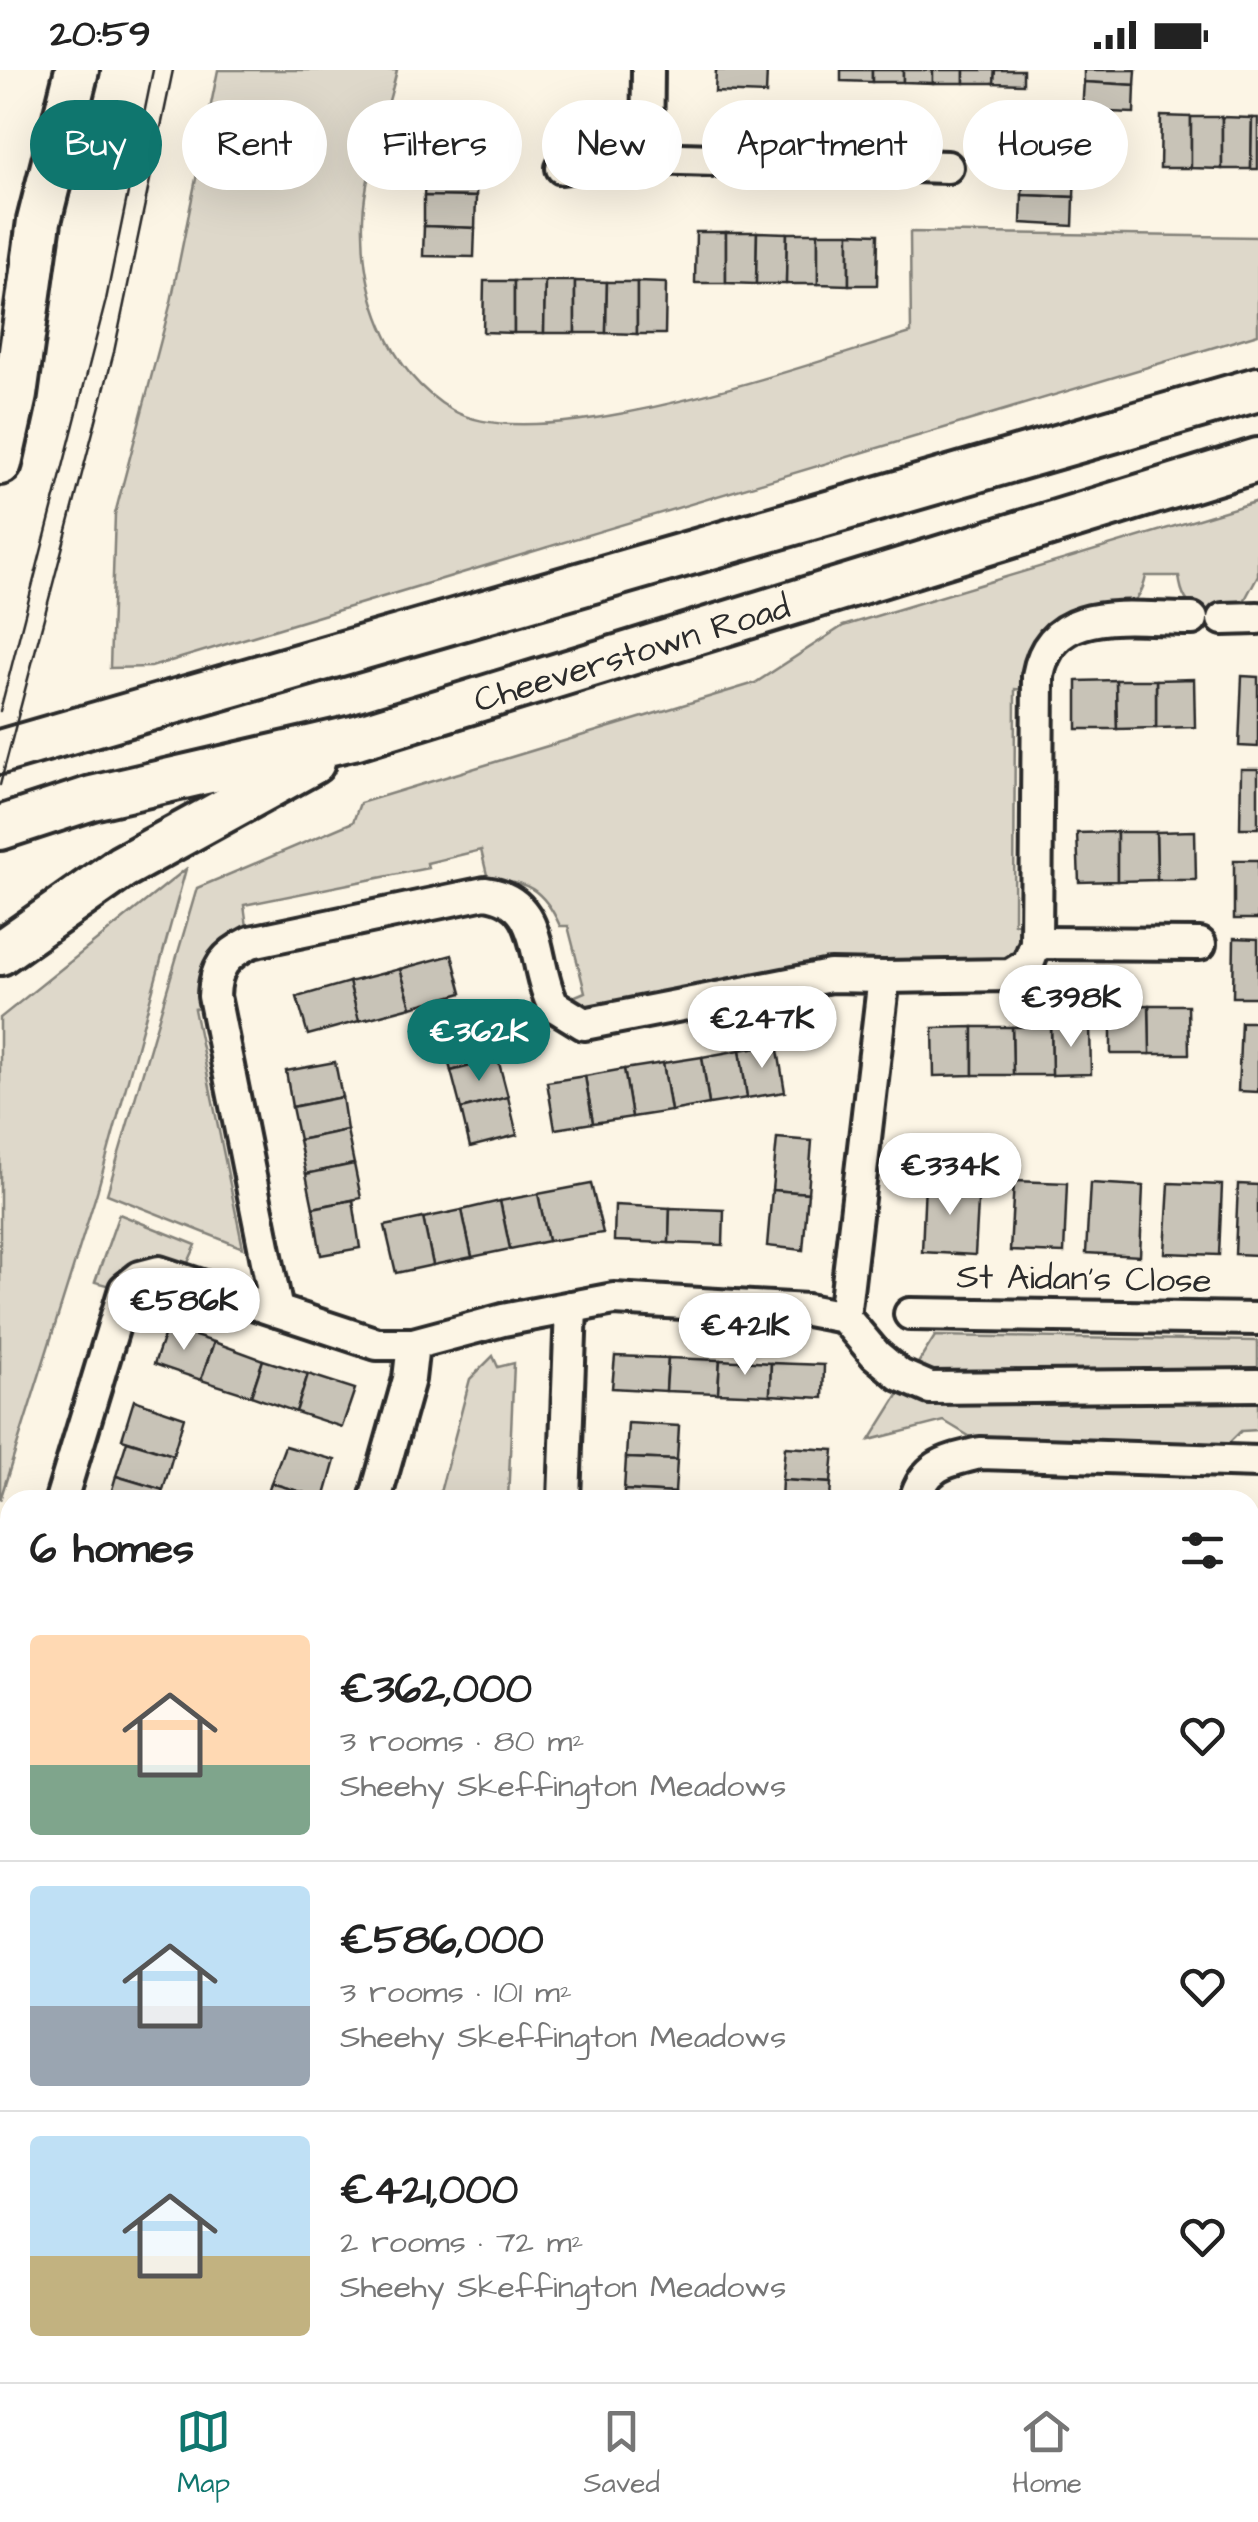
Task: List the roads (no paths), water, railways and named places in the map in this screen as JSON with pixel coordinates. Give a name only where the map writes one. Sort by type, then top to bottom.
[{"type":"main road","points":[[0,463],[15,395],[39,221],[77,70]]},
{"type":"main road","points":[[0,306],[39,221]]},
{"type":"main road","points":[[0,752],[1258,388]]},
{"type":"main road","name":"Cheeverstown Road","points":[[0,828],[92,798],[358,738],[1258,460]]},
{"type":"main road","points":[[0,953],[122,867],[358,738]]},
{"type":"street","points":[[648,70],[648,100]]},
{"type":"street","points":[[682,159],[946,166]]},
{"type":"street","points":[[1223,619],[1258,618]]},
{"type":"street","points":[[277,1311],[214,996],[215,974],[230,953],[250,942],[485,892],[507,896],[521,906],[552,1006],[584,1024],[830,976],[1010,974],[1028,964],[1036,943],[1038,676],[1042,653],[1058,633],[1077,622],[1192,619]]},
{"type":"street","points":[[1036,943],[1200,944]]},
{"type":"street","points":[[844,1318],[884,977]]},
{"type":"street","points":[[64,1490],[126,1289],[140,1277],[159,1272],[377,1344],[413,1344],[571,1307],[614,1299],[649,1299],[807,1310],[844,1318],[876,1355],[900,1375],[930,1388],[1258,1385]]},
{"type":"street","points":[[564,1490],[571,1307]]},
{"type":"street","name":"St Aidan's Close","points":[[910,1314],[1258,1319]]},
{"type":"street","points":[[378,1490],[409,1379],[413,1344]]},
{"type":"street","points":[[917,1490],[920,1479],[938,1462],[980,1453],[1258,1462]]},
{"type":"tram line","points":[[0,711],[106,300],[153,70]]},
{"type":"tram line","points":[[0,785],[114,352],[173,70]]}]
